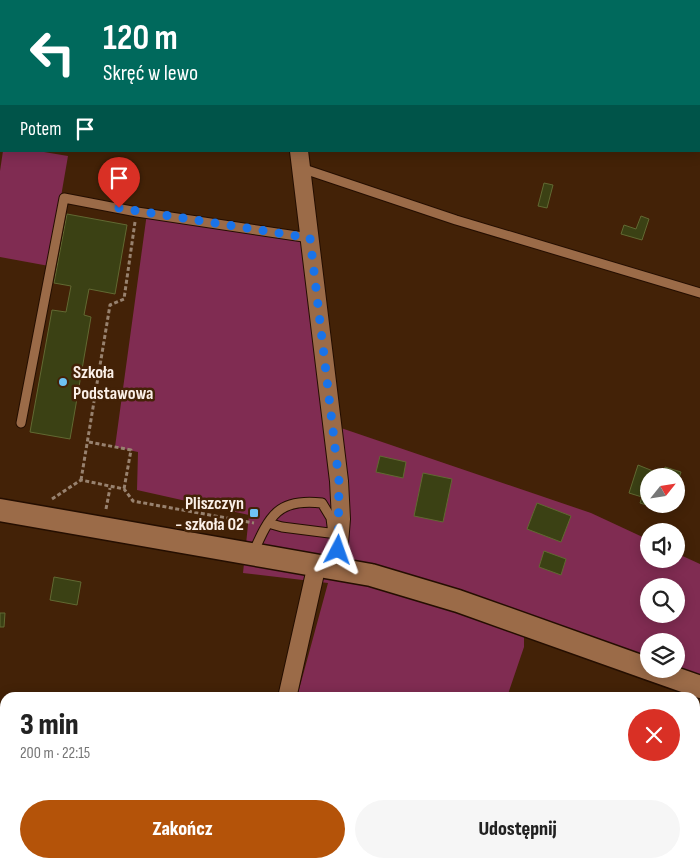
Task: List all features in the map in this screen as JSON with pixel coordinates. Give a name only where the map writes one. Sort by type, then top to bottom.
[{"type":"street","points":[[289,692],[336,534],[339,481],[300,160]]},
{"type":"street","points":[[0,510],[372,575],[441,595],[640,666]]},
{"type":"street","points":[[674,678],[700,687]]},
{"type":"lane","points":[[300,160],[456,220],[700,293]]},
{"type":"lane","points":[[21,423],[64,198],[137,212],[310,238]]},
{"type":"lane","points":[[253,553],[268,523],[288,504],[300,500],[322,503],[331,518],[336,534],[282,527],[268,523]]},
{"type":"path","points":[[82,480],[110,305],[124,299],[137,212]]},
{"type":"path","points":[[89,442],[131,450],[124,490]]},
{"type":"shaded area","points":[[3,152],[44,152],[68,156],[49,266],[0,257],[0,171]]},
{"type":"shaded area","points":[[147,213],[317,238],[341,428],[591,513],[640,536],[640,568],[685,568],[685,557],[700,564],[700,692],[689,692],[649,678],[685,678],[685,633],[640,633],[640,675],[524,634],[524,647],[509,692],[298,692],[328,583],[243,573],[249,515],[137,490],[138,452],[115,447]]},
{"type":"building","points":[[544,183],[553,185],[547,208],[538,206]]},
{"type":"building","points":[[67,214],[127,225],[115,294],[89,289],[84,315],[91,317],[70,439],[30,432],[52,310],[66,312],[71,286],[54,283]]},
{"type":"building","points":[[641,216],[649,219],[642,240],[621,234],[624,225],[636,229]]},
{"type":"building","points":[[380,456],[406,462],[403,478],[376,472]]},
{"type":"building","points":[[638,465],[646,468],[640,468],[640,496],[629,493]]},
{"type":"building","points":[[423,473],[452,479],[443,522],[414,516]]},
{"type":"building","points":[[537,503],[571,516],[561,542],[527,529]]},
{"type":"building","points":[[544,551],[566,559],[561,575],[539,567]]},
{"type":"building","points":[[54,577],[81,582],[77,605],[50,600]]},
{"type":"building","points":[[0,613],[5,613],[4,627],[0,627]]},
{"type":"place","name":"Szkoła Podstawowa","points":[[63,382]]},
{"type":"place","name":"Pliszczyn - szkoła 02","points":[[254,513]]},
{"type":"route","points":[[119,208],[310,238],[341,503],[338,550]]}]
